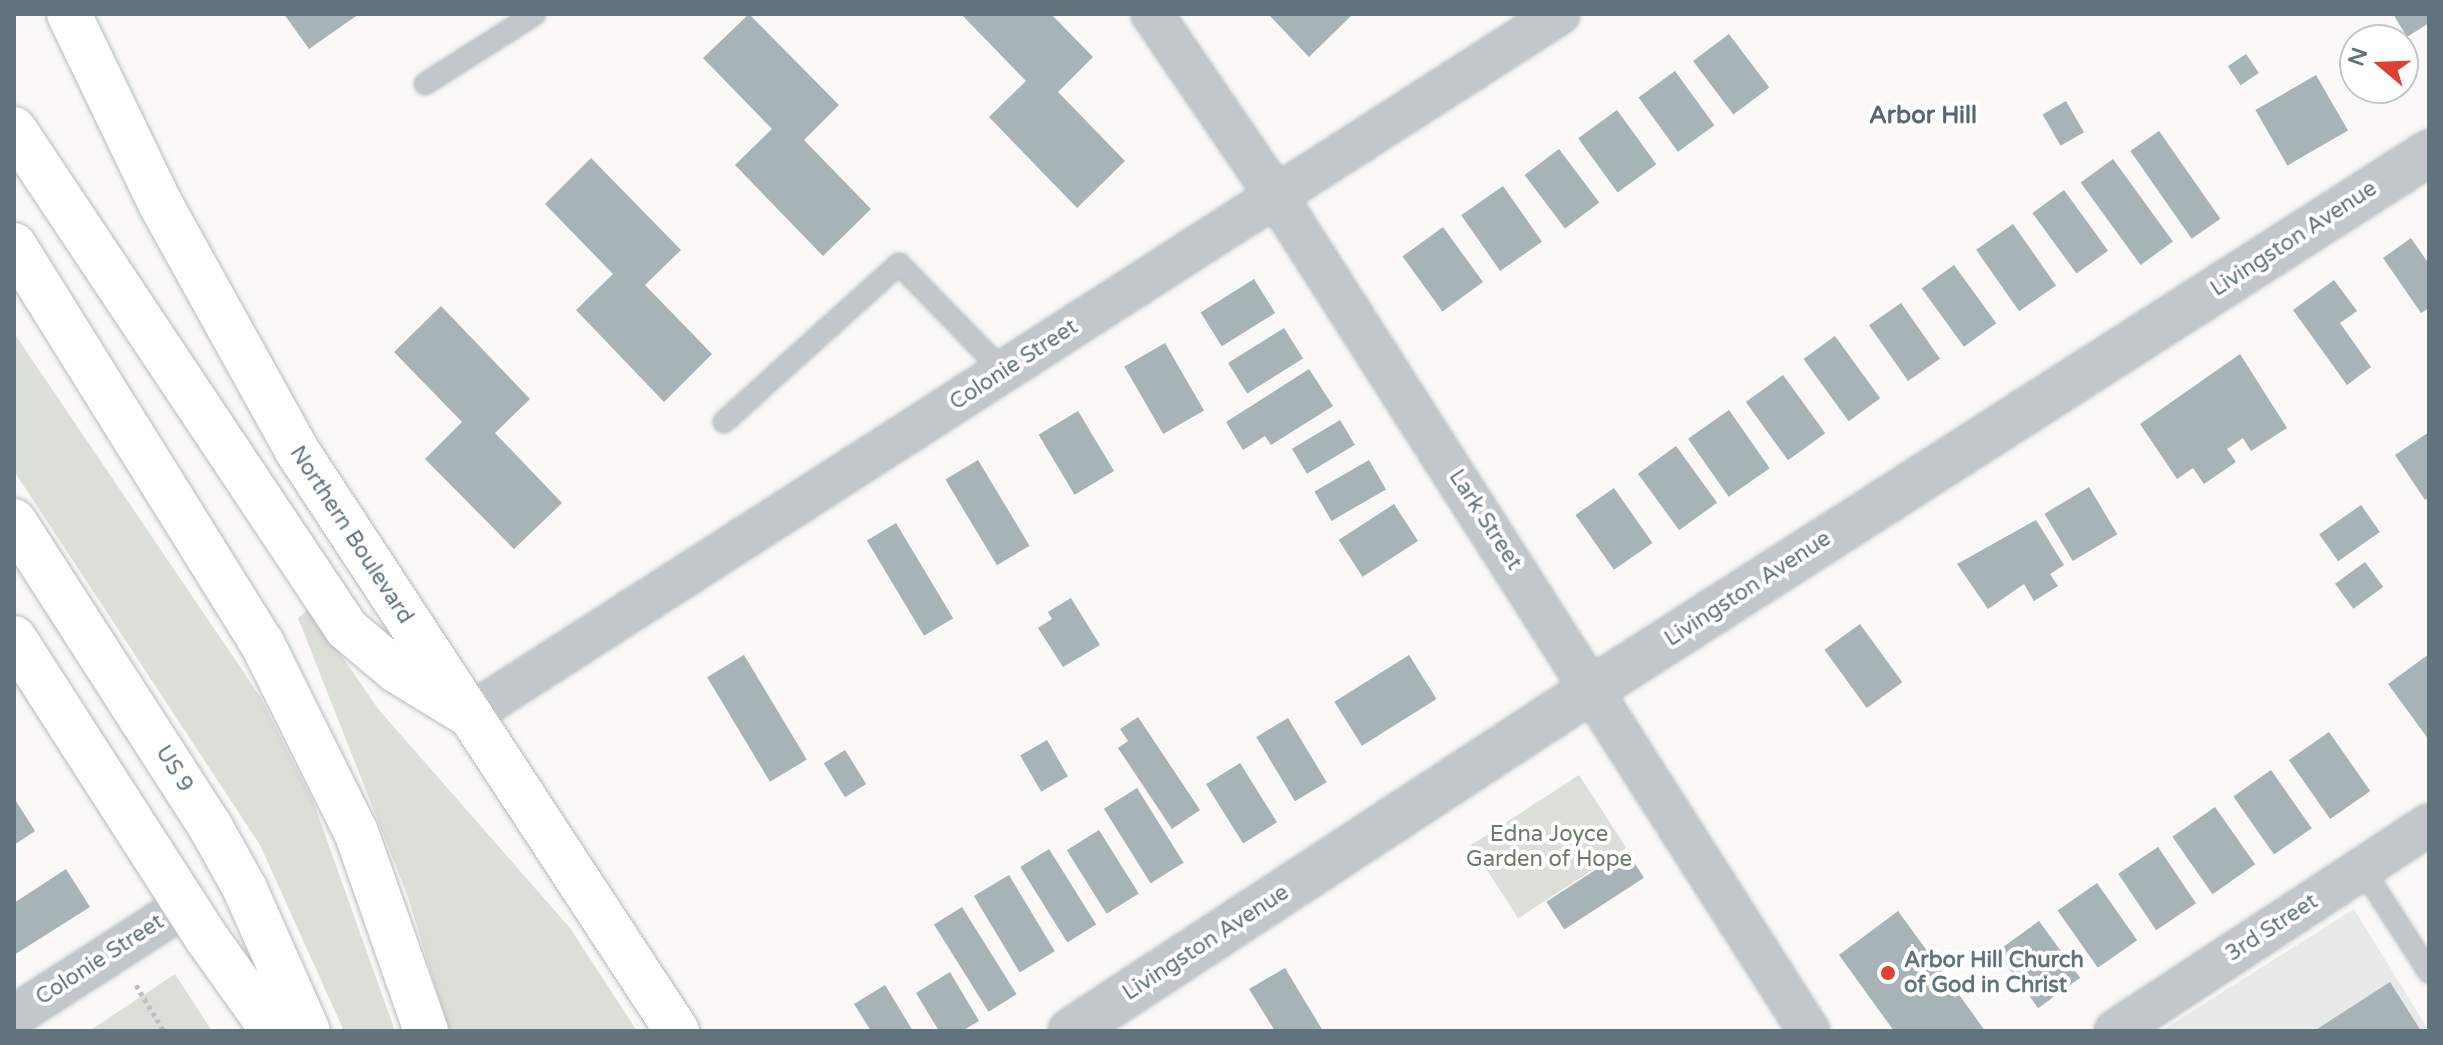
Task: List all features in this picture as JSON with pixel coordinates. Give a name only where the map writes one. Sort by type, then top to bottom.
[{"type":"main road","name":"Northern Boulevard","points":[[69,14],[230,337],[360,552],[677,1031]]},
{"type":"main road","points":[[14,129],[347,629],[397,671],[469,715]]},
{"type":"main road","points":[[14,245],[269,655],[356,832],[426,1031]]},
{"type":"main road","name":"US 9","points":[[14,521],[210,826],[245,889],[308,1031]]},
{"type":"main road","points":[[14,638],[186,905],[273,1031]]},
{"type":"street","name":"Lark Street","points":[[1152,14],[1276,196],[1594,688],[1809,1031]]},
{"type":"street","name":"Colonie Street","points":[[469,715],[1559,14]]},
{"type":"street","name":"Livingston Avenue","points":[[1071,1031],[1594,688],[2429,153]]},
{"type":"street","name":"3rd Street","points":[[2115,1031],[2429,825]]},
{"type":"street","name":"Colonie Street","points":[[14,1016],[186,905]]},
{"type":"lane","points":[[425,84],[535,14]]},
{"type":"lane","points":[[724,422],[899,264],[1004,372]]},
{"type":"lane","points":[[2362,868],[2429,972]]},
{"type":"path","points":[[135,985],[164,1031]]},
{"type":"shaded area","points":[[2354,909],[2429,1031],[2161,1031]]},
{"type":"green space","points":[[14,333],[261,698],[313,801],[395,1031],[344,1031],[260,845],[14,471]]},
{"type":"green space","points":[[309,609],[379,710],[570,928],[637,1031],[449,1031],[408,897],[298,618]]},
{"type":"green space","name":"Edna Joyce Garden of Hope","points":[[1579,775],[1626,848],[1518,918],[1471,845]]},
{"type":"green space","points":[[175,974],[212,1031],[89,1031]]},
{"type":"building","points":[[284,14],[359,14],[309,49]]},
{"type":"building","points":[[749,14],[839,105],[804,140],[871,209],[823,256],[735,165],[772,129],[703,58]]},
{"type":"building","points":[[961,14],[1051,14],[1093,57],[1058,92],[1125,161],[1077,208],[989,117],[1026,81]]},
{"type":"building","points":[[1268,14],[1353,14],[1309,57]]},
{"type":"building","points":[[2393,14],[2429,14],[2429,23],[2419,29],[2419,24],[2399,24]]},
{"type":"building","points":[[1729,34],[1769,88],[1733,115],[1693,61]]},
{"type":"building","points":[[2246,54],[2259,73],[2241,85],[2228,66]]},
{"type":"building","points":[[1675,71],[1714,125],[1678,152],[1639,97]]},
{"type":"building","points":[[2316,75],[2348,130],[2287,165],[2255,110]]},
{"type":"building","points":[[2066,101],[2084,132],[2061,146],[2043,114]]},
{"type":"building","points":[[1617,110],[1656,164],[1618,192],[1578,138]]},
{"type":"building","points":[[2159,131],[2220,219],[2192,239],[2130,151]]},
{"type":"building","points":[[1559,149],[1599,203],[1565,228],[1525,175]]},
{"type":"building","points":[[591,158],[681,250],[645,285],[712,354],[664,402],[576,310],[613,274],[545,204]]},
{"type":"building","points":[[2113,159],[2173,242],[2141,265],[2081,183]]},
{"type":"building","points":[[1503,186],[1542,242],[1500,271],[1461,215]]},
{"type":"building","points":[[2064,190],[2108,251],[2077,274],[2032,213]]},
{"type":"building","points":[[2013,224],[2056,285],[2019,311],[1976,250]]},
{"type":"building","points":[[1443,227],[1483,282],[1443,311],[1403,256]]},
{"type":"building","points":[[2411,238],[2429,264],[2429,308],[2421,313],[2383,258]]},
{"type":"building","points":[[1954,265],[1996,323],[1964,347],[1922,289]]},
{"type":"building","points":[[1254,279],[1275,313],[1222,346],[1201,312]]},
{"type":"building","points":[[2334,280],[2357,311],[2340,323],[2371,367],[2347,385],[2293,310]]},
{"type":"building","points":[[1901,303],[1940,359],[1908,381],[1869,325]]},
{"type":"building","points":[[441,306],[530,399],[495,433],[562,503],[514,549],[425,459],[462,422],[394,352]]},
{"type":"building","points":[[1284,328],[1303,359],[1247,394],[1228,363]]},
{"type":"building","points":[[1835,336],[1880,398],[1849,421],[1803,359]]},
{"type":"building","points":[[1165,343],[1204,411],[1163,434],[1124,366]]},
{"type":"building","points":[[2240,354],[2287,428],[2251,451],[2243,438],[2227,449],[2236,462],[2204,484],[2193,468],[2177,479],[2140,424]]},
{"type":"building","points":[[1309,369],[1333,406],[1271,445],[1265,436],[1243,450],[1226,422]]},
{"type":"building","points":[[1783,375],[1825,433],[1788,460],[1746,402]]},
{"type":"building","points":[[1729,410],[1770,468],[1729,497],[1688,439]]},
{"type":"building","points":[[1078,411],[1114,471],[1075,495],[1039,435]]},
{"type":"building","points":[[1340,420],[1355,445],[1307,474],[1292,449]]},
{"type":"building","points":[[2429,432],[2429,497],[2425,500],[2395,455]]},
{"type":"building","points":[[1676,446],[1717,503],[1679,530],[1638,474]]},
{"type":"building","points":[[978,460],[1030,546],[997,565],[945,480]]},
{"type":"building","points":[[1369,460],[1386,489],[1331,521],[1314,492]]},
{"type":"building","points":[[2089,487],[2117,534],[2073,561],[2044,514]]},
{"type":"building","points":[[1614,488],[1652,543],[1614,570],[1575,515]]},
{"type":"building","points":[[1394,504],[1418,541],[1363,577],[1339,540]]},
{"type":"building","points":[[2361,505],[2380,532],[2338,561],[2319,534]]},
{"type":"building","points":[[2036,520],[2064,565],[2050,574],[2058,586],[2034,601],[2024,584],[1988,609],[1957,564]]},
{"type":"building","points":[[896,523],[953,618],[924,636],[867,541]]},
{"type":"building","points":[[2365,562],[2383,587],[2353,609],[2335,584]]},
{"type":"building","points":[[1071,598],[1100,645],[1063,667],[1038,628],[1052,619],[1048,612]]},
{"type":"building","points":[[1860,624],[1902,682],[1867,708],[1824,650]]},
{"type":"building","points":[[2429,654],[2429,740],[2388,684]]},
{"type":"building","points":[[744,655],[807,760],[770,782],[707,677]]},
{"type":"building","points":[[1409,655],[1437,699],[1362,746],[1334,702]]},
{"type":"building","points":[[1138,717],[1200,810],[1172,829],[1118,748],[1128,741],[1120,729]]},
{"type":"building","points":[[1288,718],[1327,782],[1295,801],[1256,737]]},
{"type":"building","points":[[2329,732],[2370,791],[2330,819],[2289,760]]},
{"type":"building","points":[[1047,740],[1068,776],[1041,792],[1020,756]]},
{"type":"building","points":[[845,750],[866,784],[845,797],[824,763]]},
{"type":"building","points":[[1240,763],[1277,822],[1243,844],[1206,784]]},
{"type":"building","points":[[2271,770],[2312,828],[2274,855],[2233,796]]},
{"type":"building","points":[[1137,788],[1184,863],[1151,883],[1104,809]]},
{"type":"building","points":[[14,798],[35,831],[14,845]]},
{"type":"building","points":[[2215,807],[2255,864],[2213,894],[2172,837]]},
{"type":"building","points":[[1099,830],[1139,894],[1107,914],[1067,850]]},
{"type":"building","points":[[2158,847],[2196,903],[2156,930],[2118,874]]},
{"type":"building","points":[[1049,849],[1096,924],[1067,942],[1020,867]]},
{"type":"building","points":[[1626,850],[1644,878],[1564,929],[1546,902]]},
{"type":"building","points":[[66,869],[90,907],[14,955],[14,903]]},
{"type":"building","points":[[1009,875],[1055,951],[1020,972],[974,896]]},
{"type":"building","points":[[2097,883],[2137,940],[2098,968],[2058,911]]},
{"type":"building","points":[[962,907],[1017,994],[989,1012],[934,924]]},
{"type":"building","points":[[1898,911],[1985,1031],[1894,1031],[1839,955]]},
{"type":"building","points":[[2039,921],[2080,978],[2038,1008],[1997,952]]},
{"type":"building","points":[[1285,968],[1323,1031],[1275,1031],[1249,989]]},
{"type":"building","points":[[950,972],[979,1021],[962,1031],[939,1031],[916,993]]},
{"type":"building","points":[[2390,982],[2421,1031],[2314,1031]]},
{"type":"building","points":[[885,985],[913,1031],[871,1031],[854,1004]]},
{"type":"place","name":"Arbor Hill Church of God in Christ","points":[[1888,973]]},
{"type":"district","name":"Arbor Hill","points":[[1923,116]]}]
